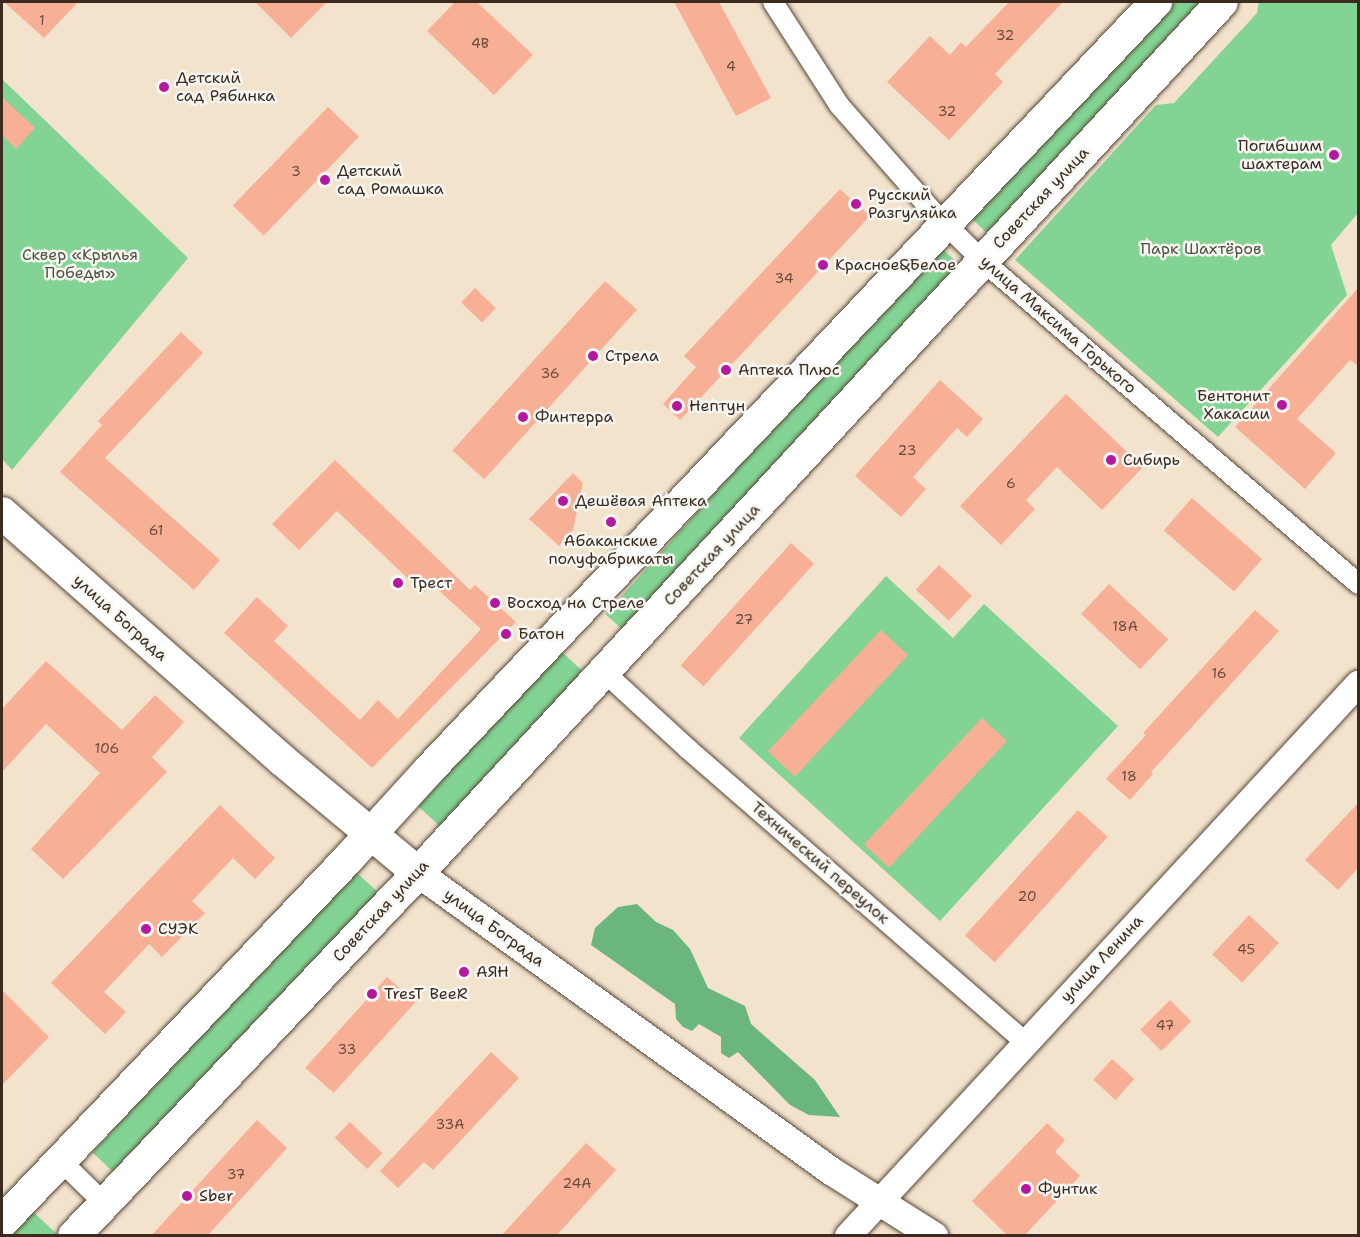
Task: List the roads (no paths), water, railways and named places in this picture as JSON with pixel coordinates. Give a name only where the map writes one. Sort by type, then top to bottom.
[{"type":"main road","points":[[2,1222],[59,1159],[371,835],[1156,2]]},
{"type":"main road","name":"Советская улица","points":[[74,1236],[417,873],[1222,2]]},
{"type":"main road","name":"улица Бограда","points":[[2,513],[172,665],[417,873],[831,1171],[934,1236]]},
{"type":"street","name":"улица Максима Горького","points":[[773,2],[839,105],[945,224],[983,261],[1359,584]]},
{"type":"street","name":"Технический переулок","points":[[616,683],[688,749],[1025,1042]]},
{"type":"street","name":"улица Ленина","points":[[848,1236],[1025,1042],[1359,684]]},
{"type":"street","points":[[59,1159],[104,1203]]},
{"type":"place","name":"Детский сад Рябинка","points":[[164,87]]},
{"type":"place","name":"Погибшим шахтерам","points":[[1334,155]]},
{"type":"place","name":"Детский сад Ромашка","points":[[325,180]]},
{"type":"place","name":"Русский Разгуляйка","points":[[856,204]]},
{"type":"place","name":"Красное&Белое","points":[[823,265]]},
{"type":"place","name":"Стрела","points":[[593,356]]},
{"type":"place","name":"Аптека Плюс","points":[[726,370]]},
{"type":"place","name":"Бентонит Хакасии","points":[[1282,405]]},
{"type":"place","name":"Нептун","points":[[677,406]]},
{"type":"place","name":"Финтерра","points":[[523,417]]},
{"type":"place","name":"Сибирь","points":[[1111,460]]},
{"type":"place","name":"Дешёвая Аптека","points":[[563,501]]},
{"type":"place","name":"Абаканские полуфабрикаты","points":[[611,522]]},
{"type":"place","name":"Трест","points":[[398,583]]},
{"type":"place","name":"Восход на Стреле","points":[[495,603]]},
{"type":"place","name":"Батон","points":[[506,634]]},
{"type":"place","name":"СУЭК","points":[[146,929]]},
{"type":"place","name":"АЯН","points":[[464,972]]},
{"type":"place","name":"TresT BeeR","points":[[372,994]]},
{"type":"place","name":"Фунтик","points":[[1026,1189]]},
{"type":"place","name":"Sber","points":[[187,1196]]},
{"type":"park label","name":"Парк Шахтёров","points":[[1201,249]]},
{"type":"park label","name":"Сквер «Крылья Победы»","points":[[80,264]]}]
